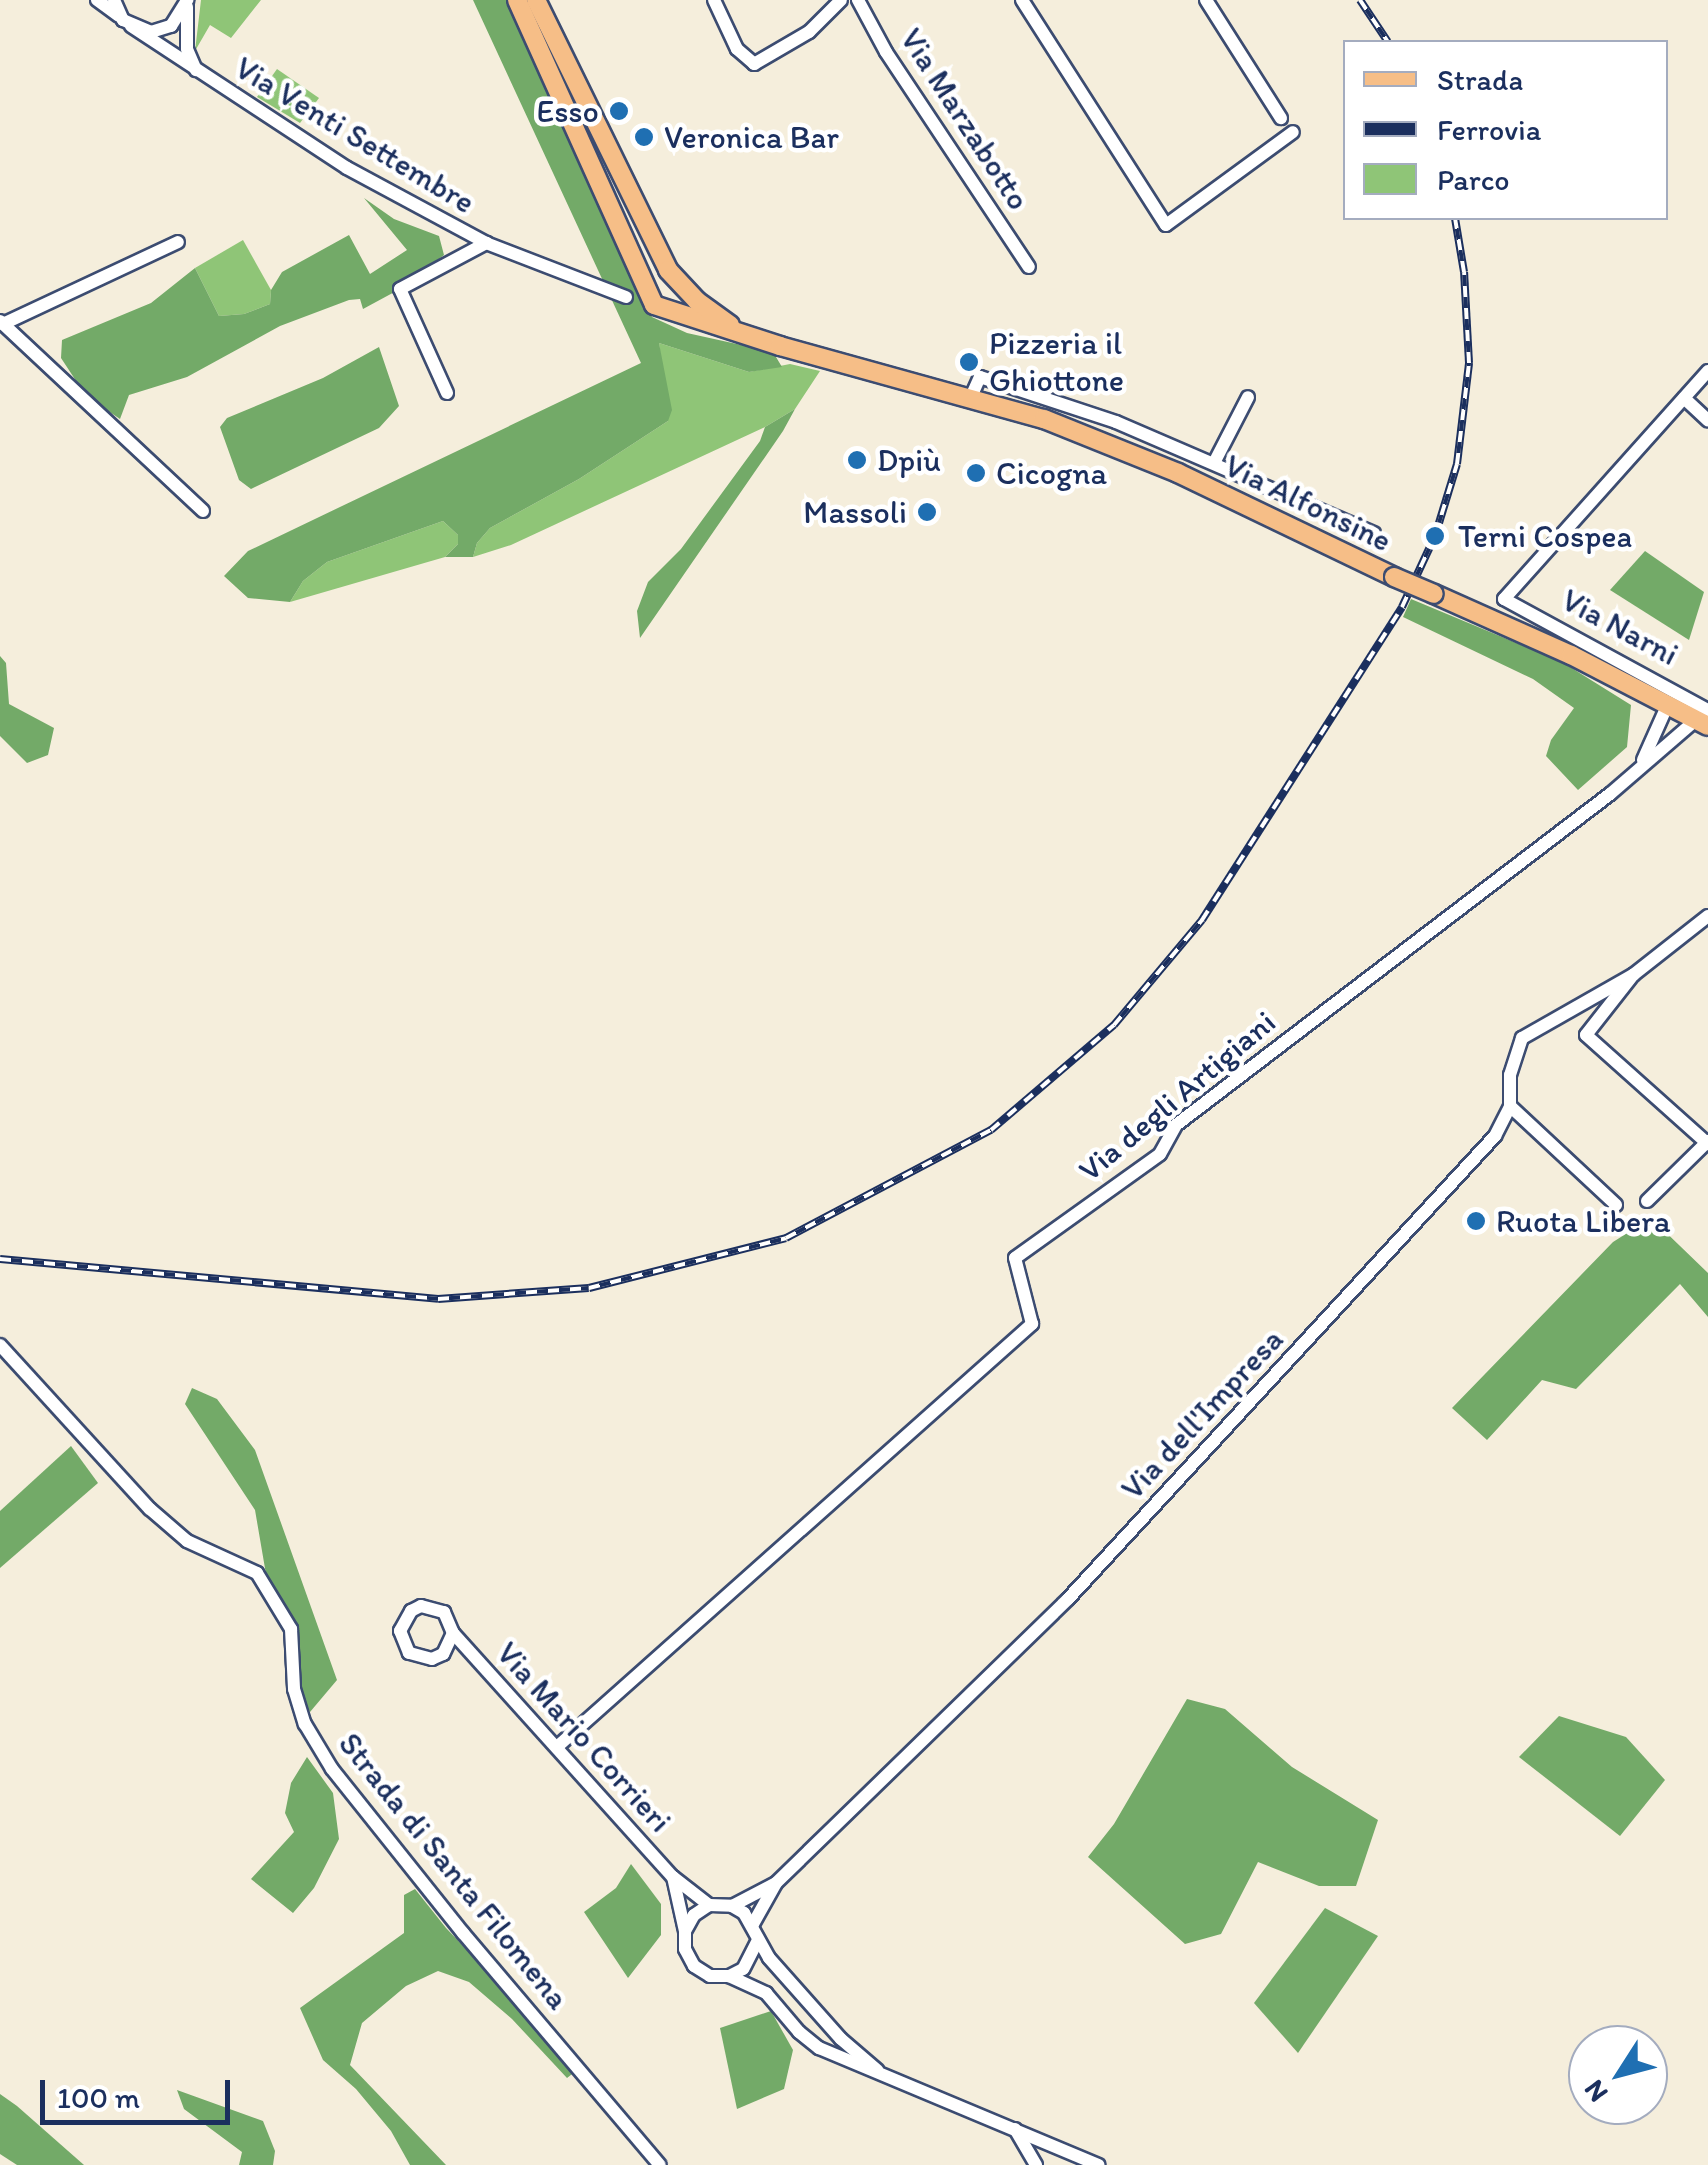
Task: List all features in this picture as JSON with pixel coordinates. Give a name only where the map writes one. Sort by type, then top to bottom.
[{"type":"main road","points":[[517,0],[624,234],[634,291]]},
{"type":"main road","name":"Via Alfonsine","points":[[536,0],[668,270],[697,301],[742,334]]},
{"type":"main road","name":"Via Alfonsine","points":[[634,291],[654,304],[742,334],[1044,419],[1178,474],[1668,704]]},
{"type":"main road","name":"Via Narni","points":[[1668,704],[1704,718]]},
{"type":"street","name":"Via Venti Settembre","points":[[97,0],[197,72],[347,168],[486,243],[634,291]]},
{"type":"street","points":[[114,0],[127,23]]},
{"type":"street","name":"Via Venti Settembre","points":[[127,23],[151,32],[171,26],[187,0]]},
{"type":"street","name":"Via Venti Settembre","points":[[187,0],[186,40],[197,72]]},
{"type":"street","points":[[714,0],[736,49],[754,64],[809,32],[841,0]]},
{"type":"street","name":"Via Marzabotto","points":[[858,0],[886,52],[1029,267]]},
{"type":"street","points":[[1022,0],[1166,225],[1292,132]]},
{"type":"street","points":[[1206,0],[1282,118]]},
{"type":"street","points":[[178,242],[2,322],[203,511]]},
{"type":"street","name":"Via Venti Settembre","points":[[447,392],[400,289],[486,243]]},
{"type":"street","points":[[634,291],[668,270]]},
{"type":"street","points":[[1708,371],[1684,398],[1708,420]]},
{"type":"street","name":"Via Alfonsine","points":[[971,397],[980,377],[1116,422],[1374,533]]},
{"type":"street","name":"Via Alfonsine","points":[[1214,462],[1248,397]]},
{"type":"street","name":"Via Narni","points":[[1684,398],[1504,599],[1704,718]]},
{"type":"street","name":"Via degli Artigiani","points":[[1642,762],[1668,704]]},
{"type":"street","name":"Via degli Artigiani","points":[[558,1746],[1032,1324],[1015,1258],[1160,1154],[1176,1125],[1610,794],[1642,762],[1704,718]]},
{"type":"street","points":[[1647,1201],[1708,1143],[1586,1035],[1634,975],[1708,916]]},
{"type":"street","name":"Via dell'Impresa","points":[[732,1906],[776,1883],[1068,1600],[1494,1136],[1510,1106],[1510,1076],[1522,1038],[1634,975]]},
{"type":"street","points":[[1510,1106],[1616,1205]]},
{"type":"street","name":"Strada di Santa Filomena","points":[[0,1344],[150,1509],[187,1541],[257,1573],[282,1608],[290,1629],[294,1689],[305,1724],[332,1768],[462,1934],[660,2165]]},
{"type":"street","name":"Via Mario Corrieri","points":[[453,1633],[450,1645],[432,1659],[409,1653],[400,1631],[410,1611],[433,1606],[444,1612],[453,1633],[673,1877],[709,1906]]},
{"type":"street","name":"Via Mario Corrieri","points":[[673,1877],[685,1931],[685,1950],[694,1966],[710,1976],[729,1976],[766,1993],[799,2032],[819,2048],[1099,2165]]},
{"type":"street","name":"Via dell'Impresa","points":[[753,1924],[776,1883]]},
{"type":"street","points":[[685,1931],[694,1915],[709,1906],[732,1906],[753,1924]]},
{"type":"street","name":"Via Mario Corrieri","points":[[753,1924],[757,1942],[816,2012],[877,2070]]},
{"type":"street","points":[[729,1976],[743,1970],[757,1942]]},
{"type":"street","points":[[799,2032],[816,2012]]},
{"type":"street","points":[[1015,2129],[1036,2165]]},
{"type":"green space","points":[[201,0],[261,0],[231,38],[210,25],[195,51]]},
{"type":"green space","points":[[473,0],[509,0],[652,317],[687,333],[773,352],[782,367],[749,372],[659,343],[672,410],[668,421],[579,479],[490,528],[477,543],[473,557],[445,557],[458,544],[458,535],[443,521],[327,562],[303,581],[290,602],[248,598],[224,576],[248,551],[641,363]]},
{"type":"green space","points":[[277,69],[319,98],[300,123],[257,97]]},
{"type":"green space","points":[[364,198],[394,219],[439,236],[444,255],[400,289],[363,309],[360,299],[349,300],[280,326],[187,377],[129,395],[120,419],[86,396],[61,358],[62,340],[151,303],[195,268],[219,316],[244,314],[270,304],[271,290],[282,272],[349,235],[370,274],[407,250]]},
{"type":"green space","points":[[243,240],[271,290],[270,304],[244,314],[219,316],[195,268]]},
{"type":"green space","points":[[659,343],[749,372],[790,364],[820,371],[795,409],[765,427],[511,545],[473,557],[477,543],[490,528],[579,479],[668,421]]},
{"type":"green space","points":[[379,347],[399,406],[379,428],[251,489],[239,480],[220,427],[227,418],[323,378]]},
{"type":"green space","points":[[795,409],[640,638],[637,611],[648,582],[681,549],[760,441],[765,427]]},
{"type":"green space","points":[[443,521],[458,535],[458,544],[445,557],[290,602],[303,581],[327,562]]},
{"type":"green space","points":[[1645,551],[1704,592],[1689,640],[1610,590]]},
{"type":"green space","points":[[1411,599],[1562,662],[1631,705],[1627,747],[1578,790],[1546,756],[1551,740],[1574,708],[1533,679],[1403,617]]},
{"type":"green space","points":[[0,656],[6,663],[9,704],[54,728],[48,755],[27,763],[0,736]]},
{"type":"green space","points":[[1651,1218],[1708,1273],[1708,1317],[1680,1284],[1576,1389],[1542,1380],[1487,1440],[1452,1408],[1613,1242]]},
{"type":"green space","points":[[192,1388],[217,1399],[255,1450],[337,1680],[310,1712],[299,1692],[291,1644],[267,1580],[255,1510],[185,1404]]},
{"type":"green space","points":[[71,1446],[98,1483],[0,1568],[0,1511]]},
{"type":"green space","points":[[1187,1699],[1225,1709],[1292,1767],[1378,1820],[1356,1886],[1319,1886],[1258,1862],[1221,1934],[1185,1944],[1088,1857],[1114,1824]]},
{"type":"green space","points":[[1559,1716],[1626,1737],[1665,1780],[1620,1836],[1519,1757]]},
{"type":"green space","points":[[307,1757],[333,1793],[339,1839],[314,1888],[293,1913],[251,1879],[294,1832],[285,1813],[291,1783]]},
{"type":"green space","points":[[631,1864],[661,1904],[661,1935],[628,1978],[584,1912],[616,1888]]},
{"type":"green space","points":[[415,1889],[446,1928],[580,2068],[567,2078],[512,2019],[469,1982],[438,1971],[406,1986],[362,2023],[350,2065],[446,2165],[410,2165],[391,2131],[356,2089],[323,2060],[300,2008],[404,1933],[404,1895]]},
{"type":"green space","points":[[1325,1908],[1378,1936],[1298,2053],[1254,2003]]},
{"type":"green space","points":[[771,2011],[793,2050],[784,2089],[737,2109],[720,2028]]},
{"type":"green space","points":[[177,2090],[263,2121],[275,2151],[273,2165],[239,2165],[242,2152],[184,2109]]},
{"type":"green space","points":[[0,2094],[84,2165],[17,2165],[0,2154]]},
{"type":"railway","points":[[1360,0],[1387,40]]},
{"type":"railway","points":[[0,1259],[438,1299],[589,1288],[786,1238],[991,1130],[1114,1025],[1202,920],[1402,607],[1435,536],[1457,464],[1469,363],[1464,272],[1455,220]]},
{"type":"place","name":"Esso","points":[[619,111]]},
{"type":"place","name":"Veronica Bar","points":[[644,137]]},
{"type":"place","name":"Pizzeria il Ghiottone","points":[[969,362]]},
{"type":"place","name":"Dpiù","points":[[857,460]]},
{"type":"place","name":"Cicogna","points":[[976,473]]},
{"type":"place","name":"Massoli","points":[[927,512]]},
{"type":"place","name":"Terni Cospea","points":[[1435,536]]},
{"type":"place","name":"Ruota Libera","points":[[1476,1221]]}]
